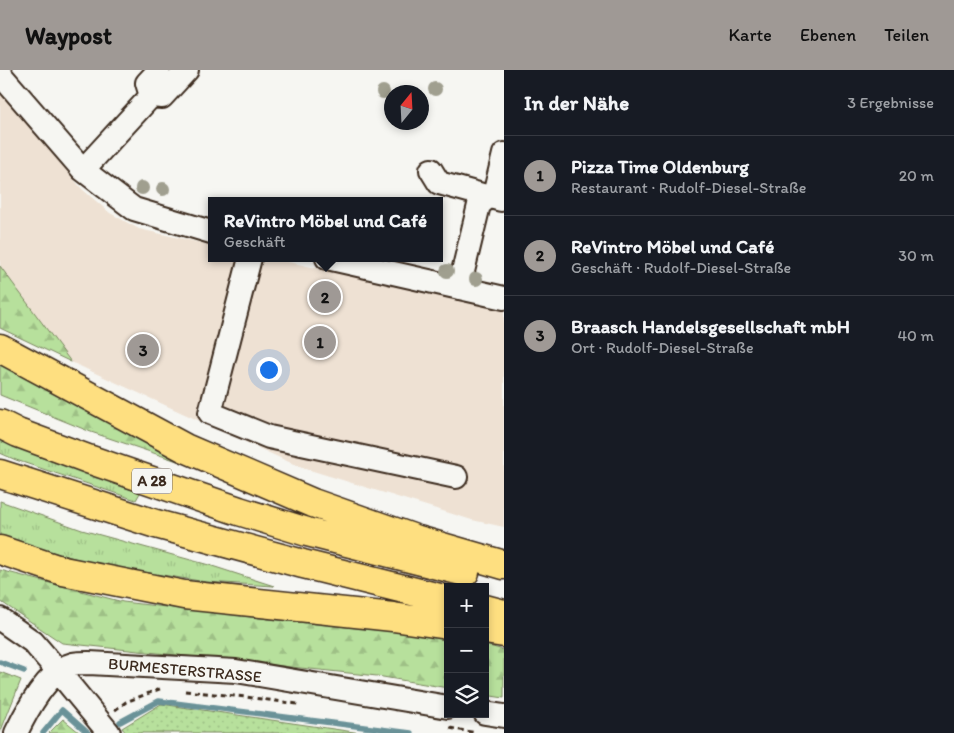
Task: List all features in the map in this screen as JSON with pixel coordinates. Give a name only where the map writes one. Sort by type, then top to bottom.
[{"type":"highway","points":[[0,348],[185,448],[313,504],[418,540],[504,565]]},
{"type":"highway","name":"A 28","points":[[0,424],[18,433],[88,459],[239,511],[307,532],[504,581]]},
{"type":"highway","name":"A 28","points":[[0,474],[156,524],[303,564],[444,599]]},
{"type":"highway","points":[[0,550],[64,571],[184,595],[393,617],[444,624]]},
{"type":"highway","points":[[489,610],[504,614]]},
{"type":"highway","points":[[489,631],[504,633]]},
{"type":"street","points":[[151,96],[147,83],[159,70]]},
{"type":"street","points":[[151,96],[162,97],[187,70]]},
{"type":"street","points":[[0,74],[83,170],[134,209],[208,231]]},
{"type":"street","points":[[83,170],[151,96]]},
{"type":"street","points":[[496,199],[495,191],[504,154]]},
{"type":"street","points":[[431,170],[440,183],[496,199]]},
{"type":"street","points":[[459,288],[479,206],[496,199]]},
{"type":"street","points":[[249,262],[210,413],[269,436],[456,477]]},
{"type":"street","points":[[345,262],[504,298]]},
{"type":"street","points":[[0,618],[32,642],[58,670],[104,727]]},
{"type":"street","name":"BURMESTERSTRASSE","points":[[58,670],[73,664],[89,663],[236,671],[444,716]]},
{"type":"street","points":[[16,733],[41,688],[58,670]]},
{"type":"street","points":[[489,714],[504,716]]},
{"type":"path","points":[[104,727],[126,702],[162,688]]},
{"type":"path","points":[[181,690],[304,705]]},
{"type":"path","points":[[450,718],[476,733]]},
{"type":"shaded area","points":[[0,92],[82,189],[110,213],[139,229],[208,244],[208,262],[289,262],[504,310],[504,527],[472,520],[300,467],[71,362],[0,266]]},
{"type":"green space","points":[[0,266],[71,362],[0,328]]},
{"type":"green space","points":[[0,357],[204,470],[91,432],[0,395]]},
{"type":"green space","points":[[0,439],[140,493],[136,500],[16,460],[0,453]]},
{"type":"green space","points":[[0,501],[82,530],[209,565],[274,586],[206,582],[100,565],[0,538]]},
{"type":"green space","points":[[0,570],[123,602],[444,637],[444,687],[377,676],[62,643],[0,601]]},
{"type":"green space","points":[[489,646],[504,650],[504,698],[489,696]]},
{"type":"green space","points":[[0,672],[21,680],[0,733]]},
{"type":"green space","points":[[161,704],[361,733],[126,733],[122,728]]},
{"type":"green space","points":[[63,719],[80,733],[49,733]]},
{"type":"waterway","points":[[0,662],[24,671]]},
{"type":"waterway","points":[[120,722],[159,701],[411,733]]},
{"type":"waterway","points":[[43,733],[62,710],[88,733]]},
{"type":"place","name":"ReVintro Möbel und Café","points":[[325,297]]},
{"type":"place","name":"Pizza Time Oldenburg","points":[[320,342]]},
{"type":"place","name":"Braasch Handelsgesellschaft mbH","points":[[143,350]]}]
